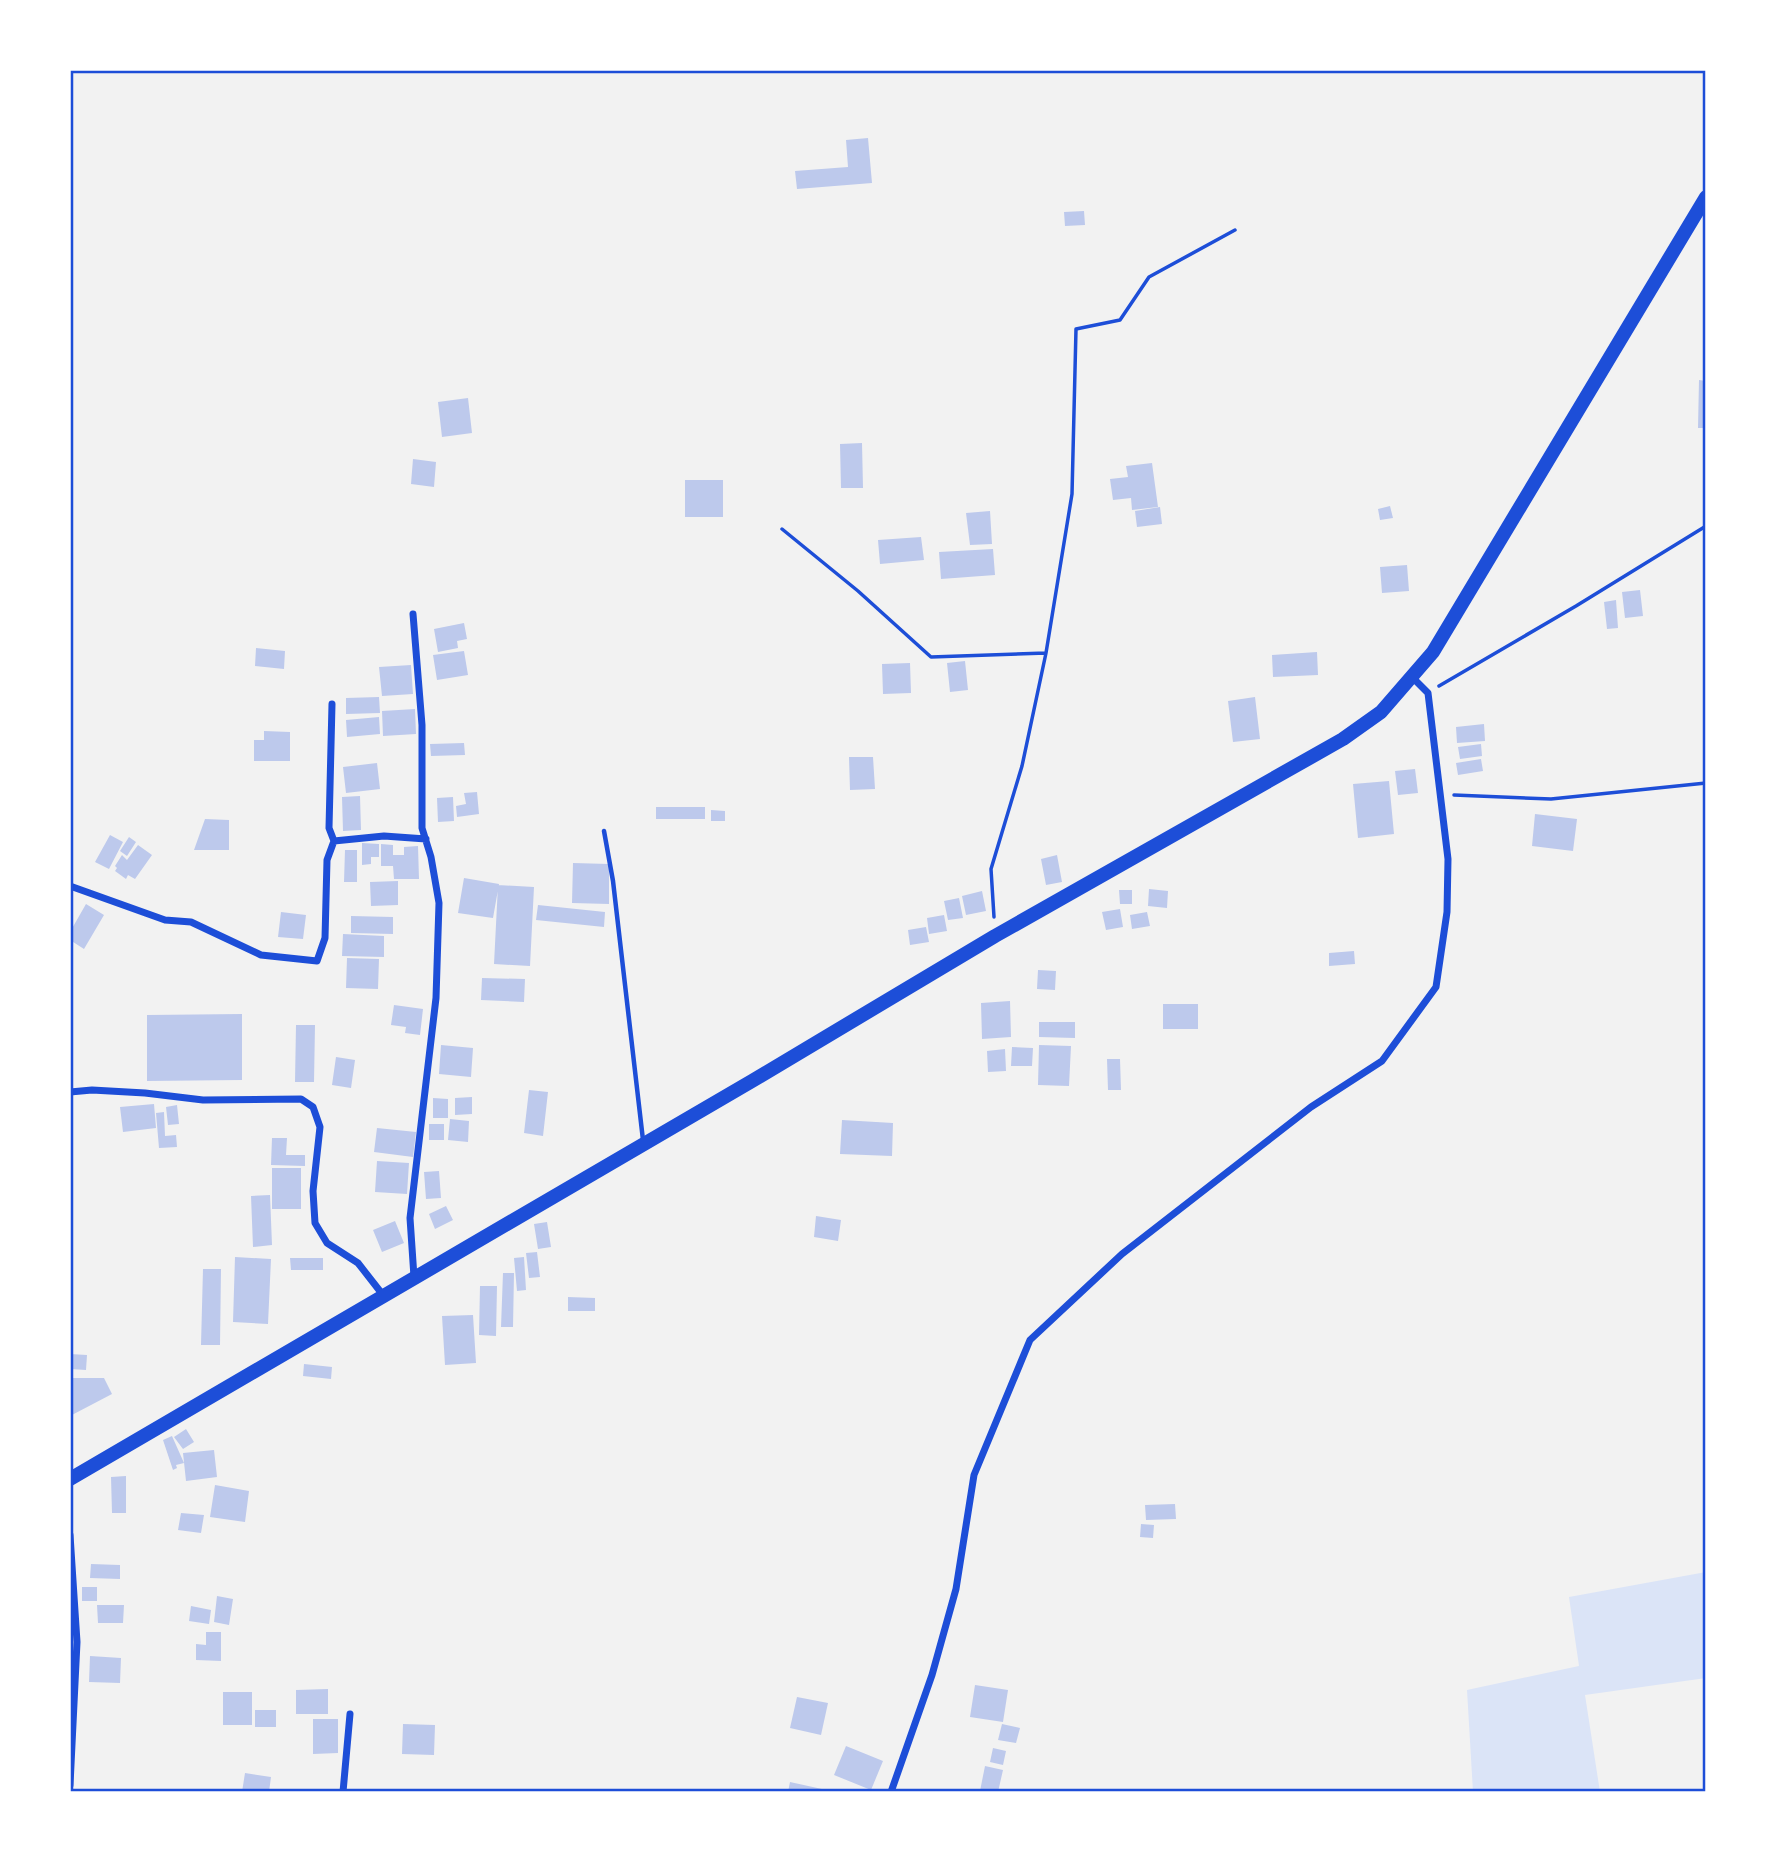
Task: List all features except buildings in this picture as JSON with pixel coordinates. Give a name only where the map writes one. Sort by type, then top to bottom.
[{"type":"main road","points":[[70,1479],[995,936],[1343,739],[1381,712],[1440,640],[1706,197]]},
{"type":"street","points":[[414,614],[422,725],[422,828],[431,857],[439,903],[436,998],[410,1218],[414,1277]]},
{"type":"street","points":[[891,1792],[932,1675],[956,1589],[974,1475],[1030,1340],[1122,1254],[1311,1107],[1382,1061],[1436,987],[1447,912],[1448,859],[1428,693],[1412,677]]},
{"type":"street","points":[[70,886],[165,920],[191,922],[261,955],[317,961],[325,938],[327,860],[334,841],[329,828],[332,704]]},
{"type":"street","points":[[334,841],[384,836],[426,839]]},
{"type":"street","points":[[70,1092],[92,1090],[145,1093],[203,1100],[301,1098],[313,1107],[320,1127],[313,1191],[315,1223],[327,1243],[358,1264],[383,1295]]},
{"type":"street","points":[[70,1535],[77,1642],[70,1785]]},
{"type":"street","points":[[343,1792],[349,1714]]},
{"type":"lane","points":[[604,831],[613,881],[644,1144]]},
{"type":"path","points":[[995,936],[991,869],[1022,766],[1046,653],[1072,494],[1076,329],[1120,320],[1149,278],[1235,230]]},
{"type":"path","points":[[1428,693],[1706,526]]},
{"type":"path","points":[[782,529],[858,591],[931,657],[1046,653]]},
{"type":"path","points":[[1441,794],[1551,799],[1706,783]]},
{"type":"shaded area","points":[[1706,1572],[1706,1678],[1585,1695],[1600,1792],[1473,1792],[1467,1690],[1579,1666],[1569,1597]]}]
